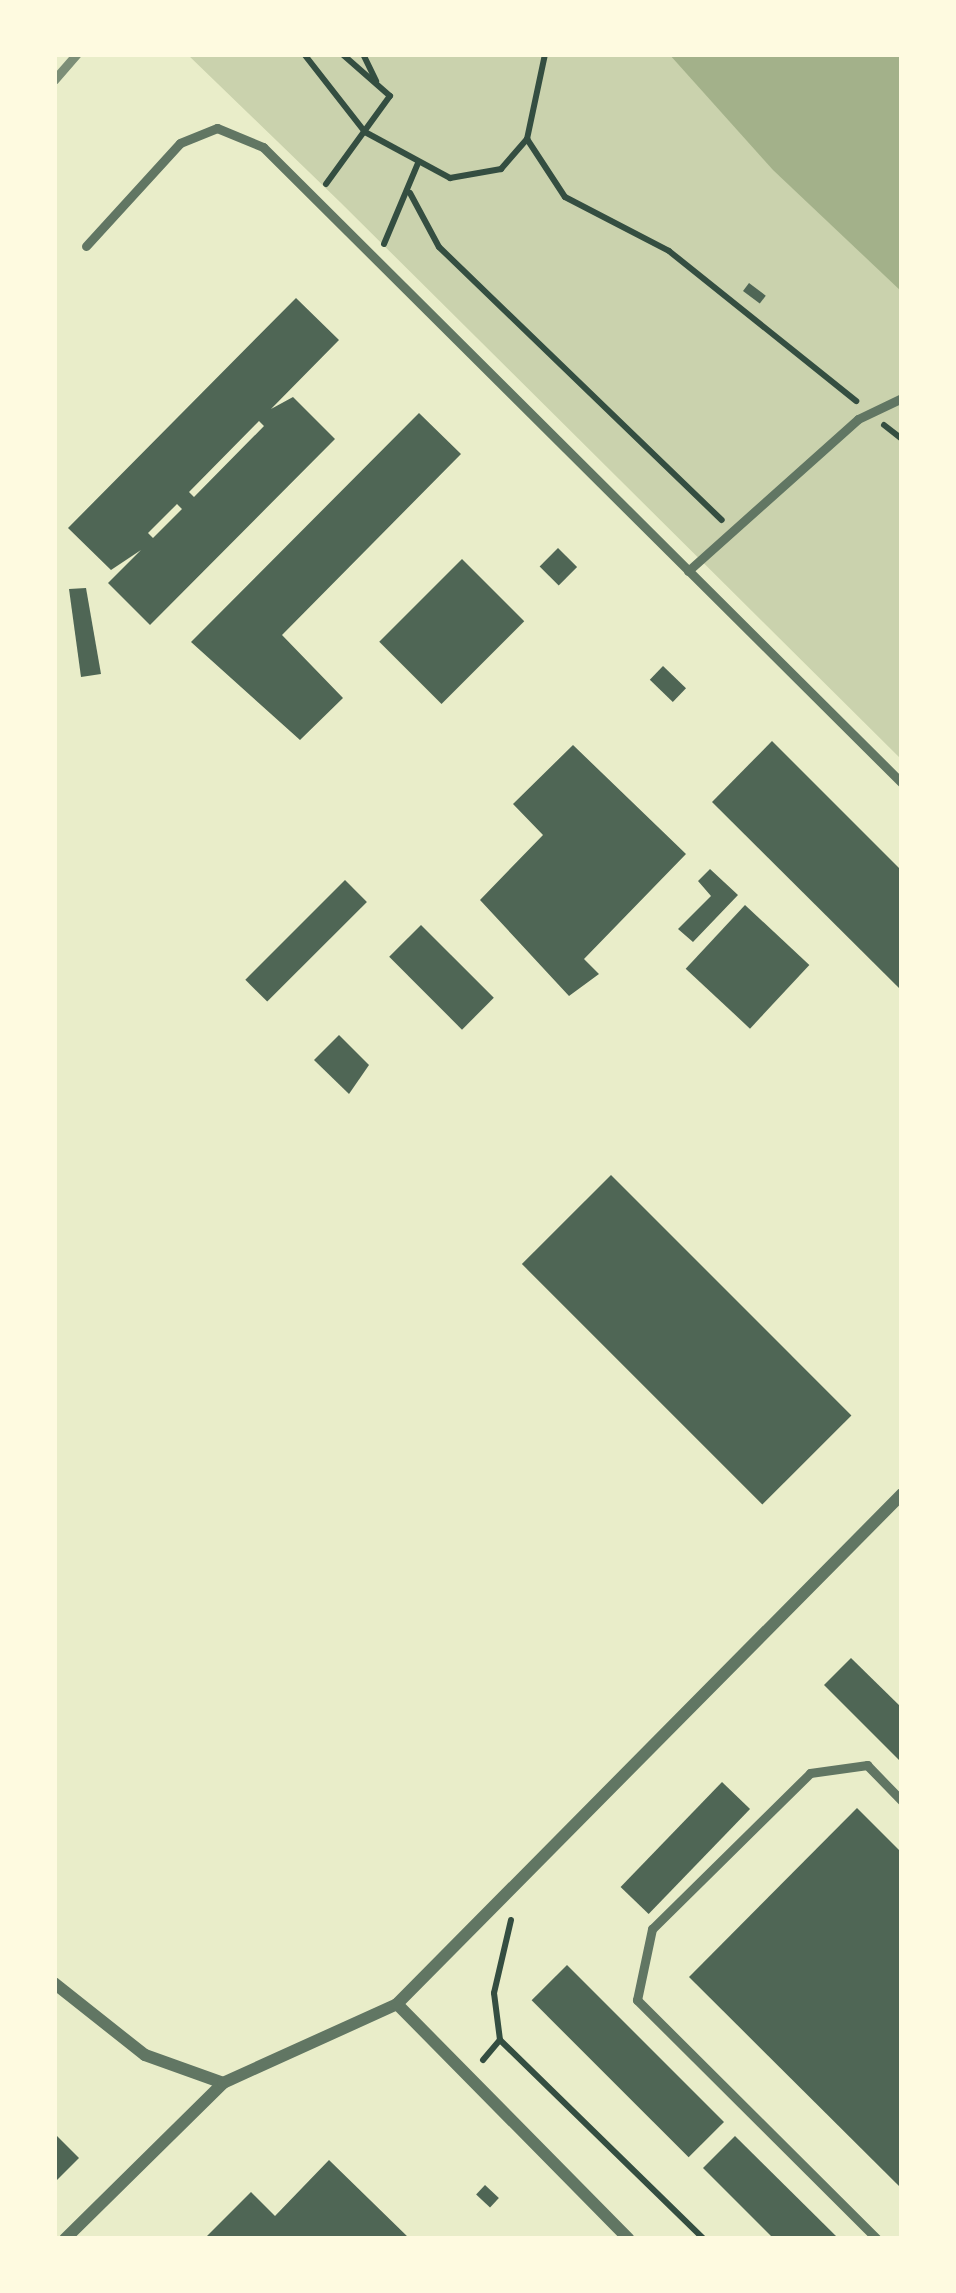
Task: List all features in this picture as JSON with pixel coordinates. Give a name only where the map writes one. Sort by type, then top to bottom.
[{"type":"street","points":[[65,2239],[223,2083],[397,2004],[902,1494]]},
{"type":"street","points":[[54,1983],[145,2055],[223,2083]]},
{"type":"street","points":[[397,2004],[629,2239]]},
{"type":"lane","points":[[86,246],[166,154],[204,130],[263,147],[902,783]]},
{"type":"lane","points":[[688,571],[868,412],[902,398]]},
{"type":"lane","points":[[877,2239],[637,2000],[652,1929],[810,1773],[867,1765],[902,1801]]},
{"type":"path","points":[[304,54],[365,132],[450,178],[485,176],[527,140],[545,54]]},
{"type":"path","points":[[313,201],[390,96],[343,54]]},
{"type":"path","points":[[363,54],[378,84]]},
{"type":"path","points":[[370,65],[377,54]]},
{"type":"path","points":[[527,140],[575,205],[669,251],[902,439]]},
{"type":"path","points":[[375,263],[410,193],[418,163]]},
{"type":"path","points":[[410,193],[440,247],[734,530]]},
{"type":"path","points":[[519,1882],[494,1993],[500,2041],[704,2239]]},
{"type":"shaded area","points":[[187,54],[902,54],[902,760],[340,202]]},
{"type":"shaded area","points":[[669,54],[902,54],[902,292],[773,170]]},
{"type":"building","points":[[749,283],[766,296],[760,304],[743,291]]},
{"type":"building","points":[[296,298],[339,340],[271,409],[293,397],[335,439],[150,625],[108,583],[141,550],[111,570],[68,528]],"holes":[[[259,421],[264,426],[194,497],[189,492]],[[177,504],[182,509],[153,538],[148,533]]]},
{"type":"building","points":[[419,413],[461,454],[282,635],[343,698],[300,740],[191,642]]},
{"type":"building","points":[[558,548],[577,567],[559,585],[540,566]]},
{"type":"building","points":[[462,559],[524,621],[441,704],[379,642]]},
{"type":"building","points":[[86,588],[101,674],[81,677],[69,589]]},
{"type":"building","points":[[663,666],[686,688],[673,702],[650,680]]},
{"type":"building","points":[[772,741],[902,871],[902,991],[712,802]]},
{"type":"building","points":[[573,745],[686,854],[584,959],[599,974],[569,996],[480,900],[543,835],[513,804]]},
{"type":"building","points":[[710,869],[738,895],[693,942],[678,929],[711,896],[698,881]]},
{"type":"building","points":[[345,880],[367,902],[267,1002],[245,980]]},
{"type":"building","points":[[745,905],[809,965],[750,1029],[686,969]]},
{"type":"building","points":[[421,925],[494,998],[462,1030],[389,957]]},
{"type":"building","points":[[339,1035],[369,1065],[349,1094],[314,1060]]},
{"type":"building","points":[[611,1175],[851,1415],[762,1505],[522,1264]]},
{"type":"building","points":[[851,1658],[902,1708],[902,1763],[824,1685]]},
{"type":"building","points":[[722,1782],[750,1809],[649,1914],[621,1887]]},
{"type":"building","points":[[857,1808],[902,1853],[902,2189],[689,1977]]},
{"type":"building","points":[[567,1965],[724,2122],[689,2157],[532,2000]]},
{"type":"building","points":[[54,2133],[79,2158],[54,2183]]},
{"type":"building","points":[[735,2136],[839,2239],[774,2239],[703,2168]]},
{"type":"building","points":[[329,2160],[410,2239],[204,2239],[251,2192],[275,2216]]},
{"type":"building","points":[[485,2185],[499,2198],[490,2207],[476,2195]]},
{"type":"railway","points":[[54,80],[77,54]]}]
